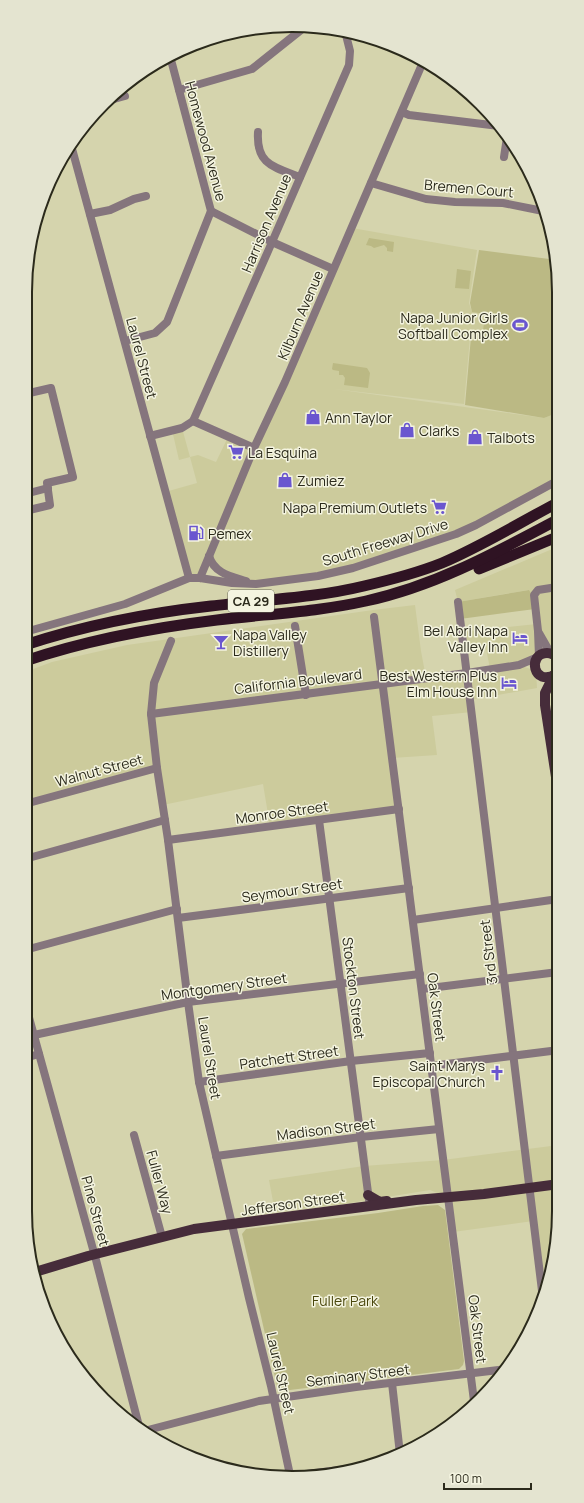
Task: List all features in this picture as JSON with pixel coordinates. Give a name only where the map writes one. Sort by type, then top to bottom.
[{"type":"highway","points":[[474,548],[552,499]]},
{"type":"highway","name":"CA 29","points":[[32,643],[84,628],[134,617],[209,606],[321,593],[362,586],[402,576],[441,563],[474,548],[552,506]]},
{"type":"highway","name":"CA 29","points":[[32,659],[91,642],[140,631],[365,602],[406,591],[445,577],[480,561],[552,523]]},
{"type":"highway","points":[[365,602],[396,597],[419,591],[552,539]]},
{"type":"main road","points":[[552,655],[544,653],[538,656],[535,664],[536,672],[542,677],[552,676]]},
{"type":"main road","points":[[552,681],[545,694],[544,705],[552,754]]},
{"type":"main road","name":"Jefferson Street","points":[[39,1271],[194,1229],[370,1206],[552,1185]]},
{"type":"main road","points":[[368,1195],[380,1202],[399,1199],[404,1202]]},
{"type":"street","points":[[179,90],[252,69],[298,32]]},
{"type":"street","name":"Harrison Avenue","points":[[193,421],[349,65],[350,51],[347,38]]},
{"type":"street","name":"Homewood Avenue","points":[[125,341],[155,333],[167,322],[211,211],[172,62]]},
{"type":"street","name":"Kilburn Avenue","points":[[200,578],[254,448],[285,382],[421,67]]},
{"type":"street","points":[[121,97],[125,96]]},
{"type":"street","points":[[402,112],[410,115],[490,125]]},
{"type":"street","points":[[258,132],[257,142],[261,154],[266,162],[274,167],[300,177]]},
{"type":"street","points":[[504,157],[506,145]]},
{"type":"street","name":"Laurel Street","points":[[72,154],[90,214],[189,578]]},
{"type":"street","name":"Bremen Court","points":[[371,183],[426,199],[455,202],[503,203],[539,210]]},
{"type":"street","points":[[90,214],[110,210],[134,198],[146,196]]},
{"type":"street","points":[[211,211],[272,242],[333,269]]},
{"type":"street","points":[[32,392],[50,388],[73,476],[47,483],[50,505],[32,509]]},
{"type":"street","points":[[150,436],[182,428],[193,421],[254,448]]},
{"type":"street","name":"South Freeway Drive","points":[[32,630],[125,604],[189,578],[256,584],[339,572],[427,544],[476,526],[552,484]]},
{"type":"street","points":[[32,492],[48,488]]},
{"type":"street","points":[[209,556],[211,563],[217,570],[256,584]]},
{"type":"street","points":[[538,656],[538,630],[534,595],[538,590],[552,588]]},
{"type":"street","name":"3rd Street","points":[[458,602],[541,1284]]},
{"type":"street","name":"Oak Street","points":[[374,616],[473,1397]]},
{"type":"street","points":[[295,626],[306,695]]},
{"type":"street","points":[[538,630],[552,650]]},
{"type":"street","name":"Laurel Street","points":[[171,641],[154,683],[151,714],[199,1082],[274,1399],[289,1471]]},
{"type":"street","name":"California Boulevard","points":[[151,714],[467,673],[519,665],[538,656]]},
{"type":"street","points":[[519,665],[536,672]]},
{"type":"street","name":"Walnut Street","points":[[32,802],[157,768]]},
{"type":"street","name":"Monroe Street","points":[[168,840],[399,809]]},
{"type":"street","points":[[32,857],[165,820]]},
{"type":"street","name":"Stockton Street","points":[[319,820],[370,1206]]},
{"type":"street","name":"Seymour Street","points":[[178,918],[409,888]]},
{"type":"street","points":[[413,920],[552,900]]},
{"type":"street","points":[[32,948],[177,909]]},
{"type":"street","points":[[422,989],[552,973]]},
{"type":"street","name":"Montgomery Street","points":[[34,1035],[188,1002],[420,974]]},
{"type":"street","name":"Pine Street","points":[[32,1028],[137,1419]]},
{"type":"street","points":[[431,1066],[552,1051]]},
{"type":"street","name":"Patchett Street","points":[[199,1082],[430,1053]]},
{"type":"street","points":[[32,1056],[39,1054]]},
{"type":"street","name":"Madison Street","points":[[216,1156],[361,1137],[440,1129]]},
{"type":"street","name":"Fuller Way","points":[[134,1135],[162,1237]]},
{"type":"street","name":"Seminary Street","points":[[151,1429],[259,1401],[497,1370]]},
{"type":"street","points":[[392,1383],[399,1447]]},
{"type":"shaded area","points":[[352,228],[477,250],[469,303],[472,312],[485,314],[482,337],[470,337],[464,404],[334,389],[544,418],[552,415],[552,484],[496,516],[353,568],[256,584],[211,563],[200,578],[189,578],[165,492],[197,483],[190,457],[198,455],[216,462],[228,437],[254,448]]},
{"type":"shaded area","points":[[182,428],[190,457],[179,460],[172,430]]},
{"type":"shaded area","points":[[552,549],[552,650],[544,643],[538,657],[519,665],[536,671],[537,688],[470,700],[472,712],[432,716],[437,755],[392,758],[399,809],[270,826],[263,784],[163,805],[157,768],[32,802],[32,669],[52,662],[127,645],[415,605],[426,678],[490,669],[486,648],[464,651],[462,632],[537,624],[528,590],[458,602],[455,590]]},
{"type":"shaded area","points":[[552,1146],[552,1211],[550,1245],[541,1284],[533,1221],[453,1232],[447,1197],[430,1190],[350,1203],[275,1212],[269,1180],[364,1166],[443,1160]]},
{"type":"green space","points":[[369,238],[394,242],[393,252],[387,251],[387,248],[384,245],[374,248],[366,245]]},
{"type":"green space","name":"Napa Junior Girls Softball Complex","points":[[479,250],[550,259],[552,292],[552,415],[544,418],[465,405],[471,337],[482,338],[485,314],[472,312],[470,303]]},
{"type":"green space","points":[[457,269],[471,271],[469,289],[455,288]]},
{"type":"green space","points":[[333,363],[367,368],[370,373],[368,388],[344,385],[345,378],[343,375],[339,375],[339,371],[332,369]]},
{"type":"green space","points":[[529,590],[534,599],[535,609],[460,619],[458,602]]},
{"type":"green space","name":"Fuller Park","points":[[438,1205],[445,1210],[464,1361],[463,1365],[459,1369],[282,1391],[277,1386],[242,1234],[246,1229]]},
{"type":"place","name":"Napa Junior Girls Softball Complex","points":[[520,325]]},
{"type":"place","name":"Ann Taylor","points":[[313,417]]},
{"type":"place","name":"Clarks","points":[[407,430]]},
{"type":"place","name":"Talbots","points":[[475,437]]},
{"type":"place","name":"La Esquina","points":[[236,452]]},
{"type":"place","name":"Zumiez","points":[[285,480]]},
{"type":"place","name":"Napa Premium Outlets","points":[[439,507]]},
{"type":"place","name":"Pemex","points":[[196,533]]},
{"type":"place","name":"Bel Abri Napa Valley Inn","points":[[520,638]]},
{"type":"place","name":"Napa Valley Distillery","points":[[221,642]]},
{"type":"place","name":"Best Western Plus Elm House Inn","points":[[509,683]]},
{"type":"place","name":"Saint Marys Episcopal Church","points":[[497,1073]]}]
